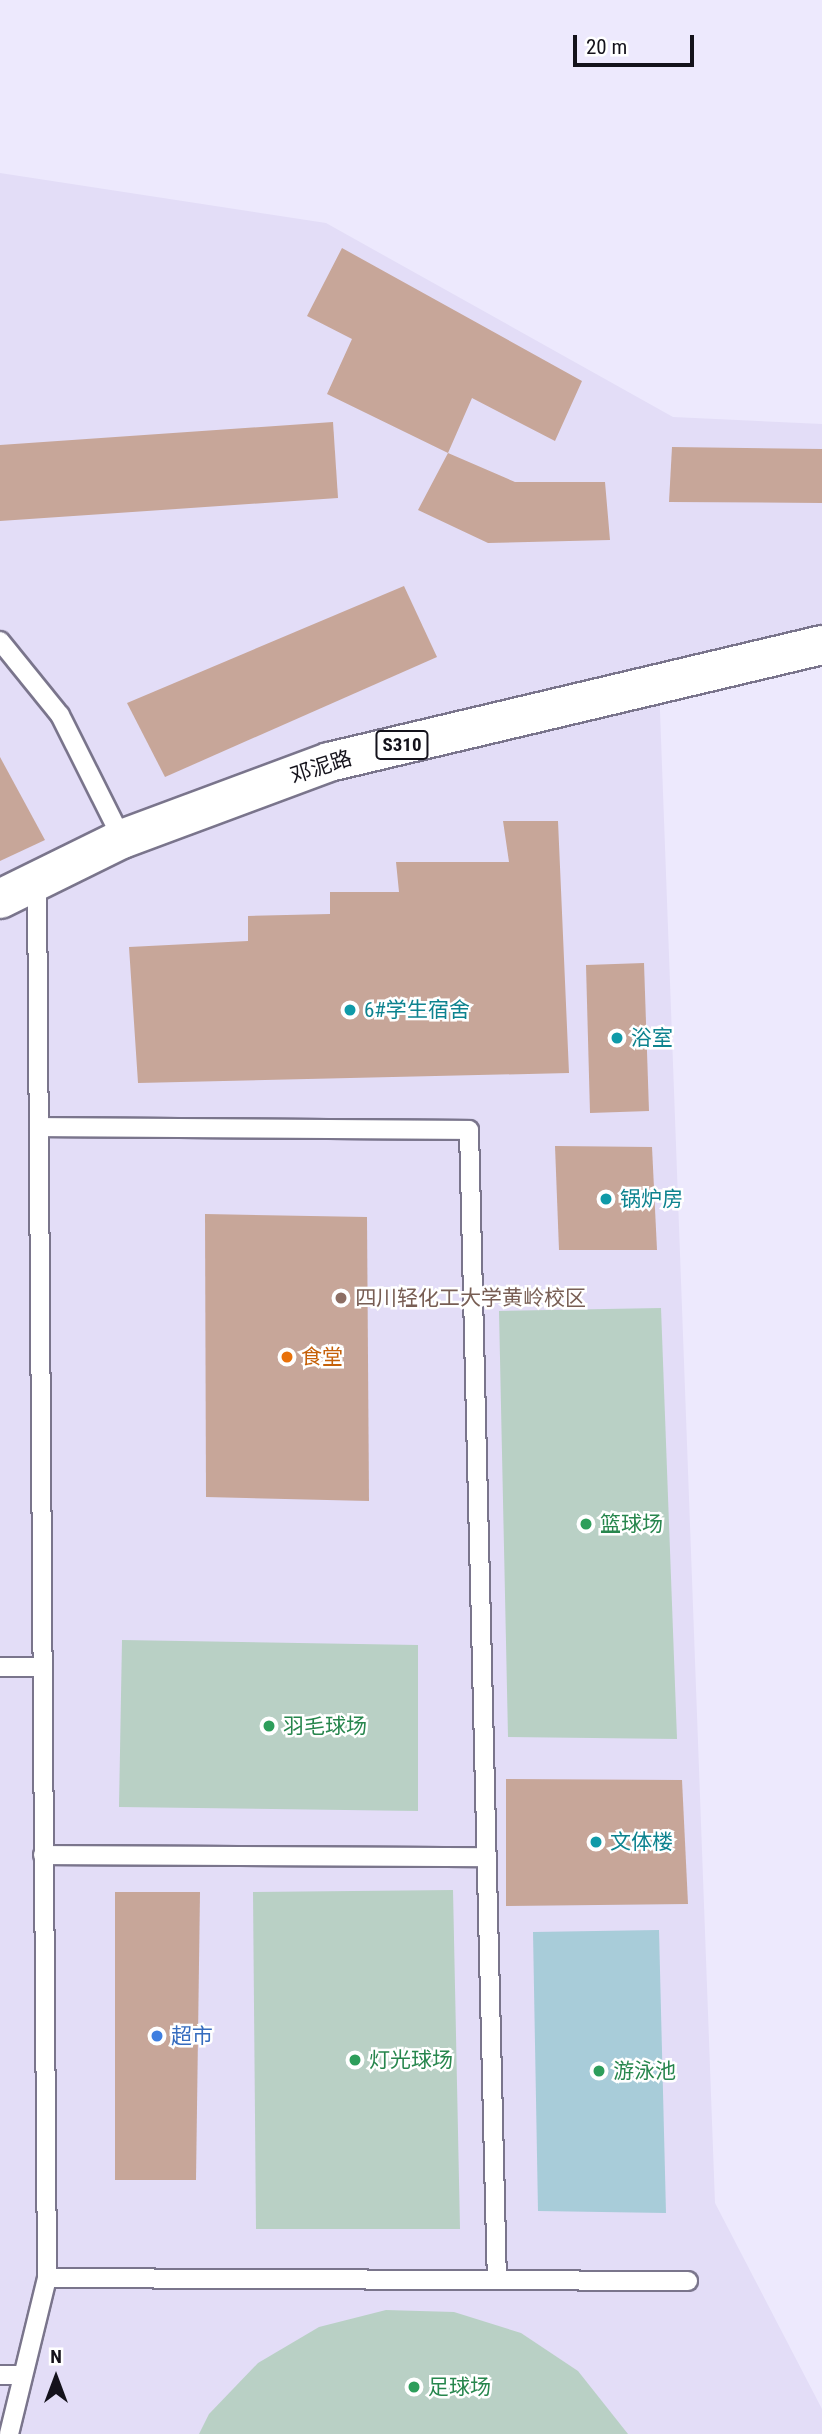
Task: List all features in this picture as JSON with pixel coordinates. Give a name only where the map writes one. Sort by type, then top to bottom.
[{"type":"main road","name":"邓泥路","points":[[0,899],[122,839],[329,762],[822,645]]},
{"type":"lane","points":[[0,641],[60,715],[122,839]]},
{"type":"lane","points":[[9,2434],[47,2278],[37,881]]},
{"type":"lane","points":[[39,1128],[469,1130],[497,2280]]},
{"type":"lane","points":[[0,1667],[41,1667]]},
{"type":"lane","points":[[43,1855],[487,1857]]},
{"type":"lane","points":[[47,2278],[688,2281]]},
{"type":"lane","points":[[0,2375],[23,2375]]},
{"type":"shaded area","name":"四川轻化工大学黄岭校区","points":[[0,173],[326,223],[673,417],[822,424],[822,645],[659,684],[715,2203],[822,2409],[822,2434],[0,2434]]},
{"type":"green space","name":"篮球场","points":[[661,1308],[677,1739],[508,1737],[499,1311]]},
{"type":"green space","name":"羽毛球场","points":[[122,1640],[418,1645],[418,1811],[119,1807]]},
{"type":"green space","name":"灯光球场","points":[[453,1890],[460,2229],[256,2229],[253,1892]]},
{"type":"green space","name":"足球场","points":[[386,2310],[454,2312],[521,2333],[578,2371],[628,2434],[199,2434],[209,2414],[258,2363],[319,2327]]},
{"type":"water","name":"游泳池","points":[[659,1930],[666,2213],[538,2211],[533,1932]]},
{"type":"building","points":[[342,248],[582,381],[555,441],[472,398],[448,453],[327,394],[352,339],[307,316]]},
{"type":"building","points":[[333,422],[338,498],[0,521],[0,445]]},
{"type":"building","points":[[672,447],[822,449],[822,503],[669,502]]},
{"type":"building","points":[[448,453],[515,482],[605,482],[610,540],[488,543],[418,510]]},
{"type":"building","points":[[404,586],[437,657],[165,777],[127,703]]},
{"type":"building","points":[[0,757],[45,840],[0,861]]},
{"type":"building","name":"6#学生宿舍","points":[[503,821],[558,821],[569,1073],[138,1083],[129,947],[248,941],[248,916],[330,914],[330,892],[399,892],[396,862],[509,862]]},
{"type":"building","name":"浴室","points":[[644,963],[649,1111],[590,1113],[586,965]]},
{"type":"building","name":"锅炉房","points":[[555,1146],[652,1147],[657,1250],[559,1250]]},
{"type":"building","name":"食堂","points":[[205,1214],[367,1217],[369,1501],[206,1497]]},
{"type":"building","name":"文体楼","points":[[506,1779],[682,1780],[688,1904],[506,1906]]},
{"type":"building","name":"超市","points":[[115,1892],[200,1892],[196,2180],[115,2180]]},
{"type":"place","name":"6#学生宿舍","points":[[350,1010]]},
{"type":"place","name":"浴室","points":[[617,1038]]},
{"type":"place","name":"锅炉房","points":[[606,1199]]},
{"type":"place","name":"四川轻化工大学黄岭校区","points":[[341,1298]]},
{"type":"place","name":"食堂","points":[[287,1357]]},
{"type":"place","name":"篮球场","points":[[586,1524]]},
{"type":"place","name":"羽毛球场","points":[[269,1726]]},
{"type":"place","name":"文体楼","points":[[596,1842]]},
{"type":"place","name":"超市","points":[[157,2036]]},
{"type":"place","name":"灯光球场","points":[[355,2060]]},
{"type":"place","name":"游泳池","points":[[599,2071]]},
{"type":"place","name":"足球场","points":[[414,2387]]}]
